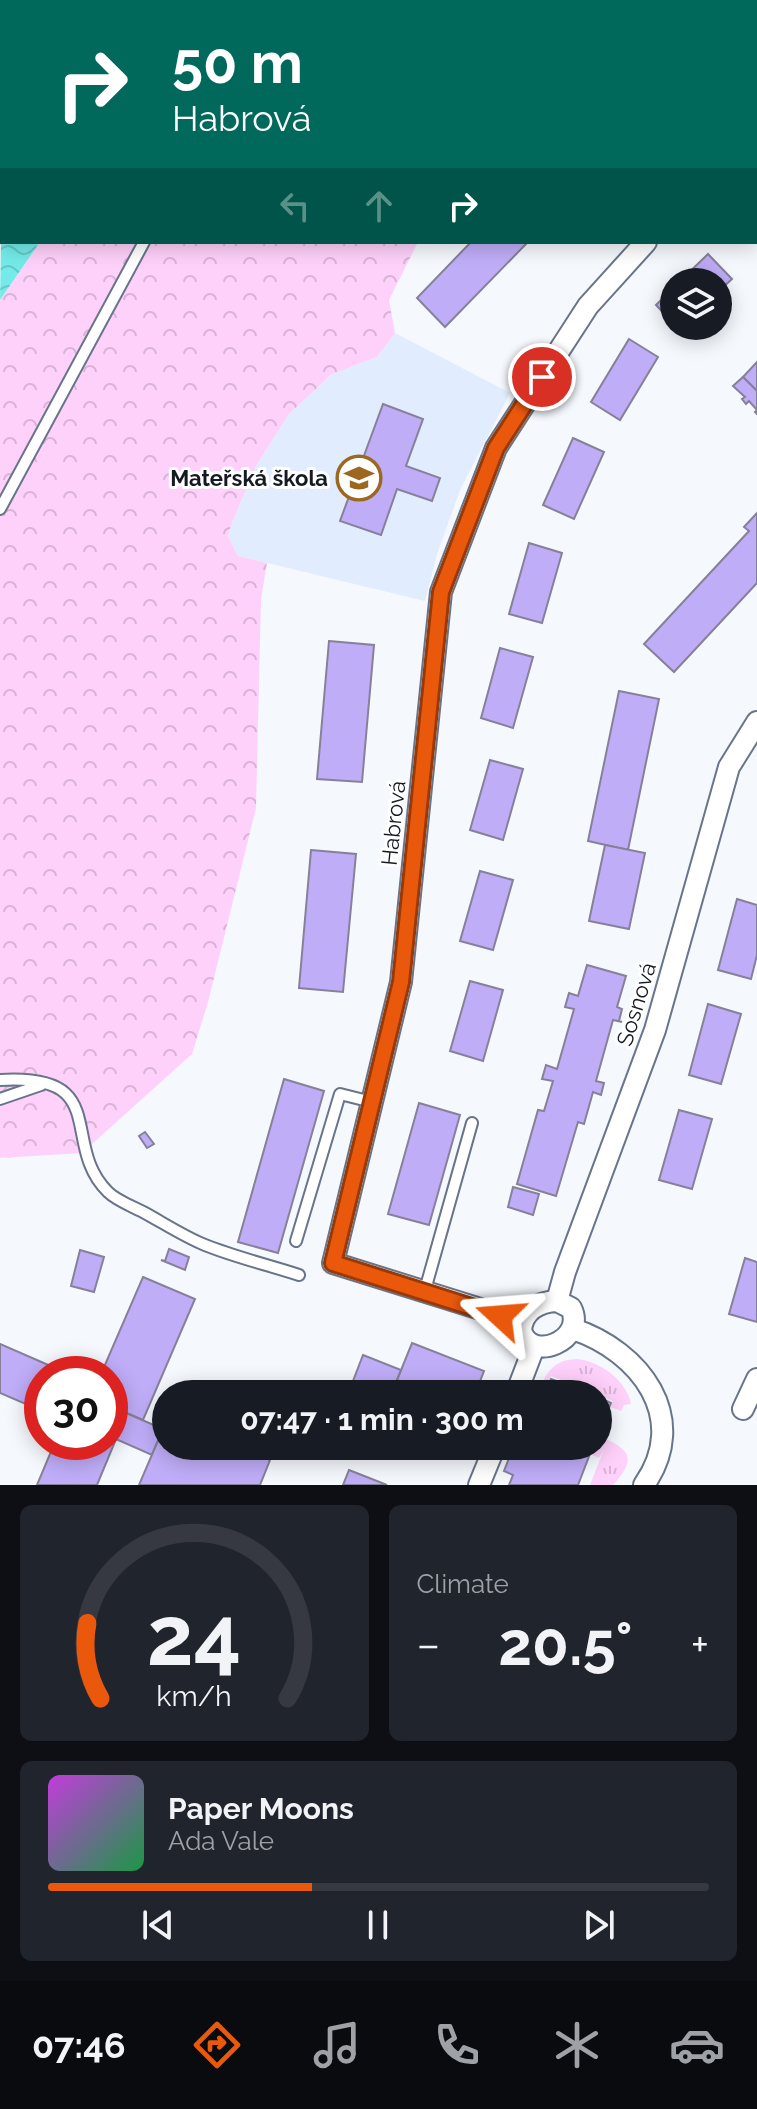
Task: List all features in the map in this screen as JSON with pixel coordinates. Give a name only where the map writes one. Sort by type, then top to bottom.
[{"type":"street","name":"Habrová","points":[[522,1322],[333,1263],[401,982],[441,592],[496,448],[588,306],[644,244]]},
{"type":"street","name":"Sosnová","points":[[557,1301],[655,1030],[729,767],[757,722]]},
{"type":"street","points":[[557,1301],[571,1308],[575,1322],[573,1329],[558,1343],[534,1347],[522,1335],[522,1322],[533,1308],[557,1301]]},
{"type":"street","points":[[573,1329],[602,1340],[619,1351],[640,1371],[652,1390],[660,1415],[661,1437],[655,1462],[644,1485]]},
{"type":"street","points":[[521,1380],[534,1347]]},
{"type":"street","points":[[743,1409],[757,1379]]},
{"type":"street","points":[[479,1485],[489,1460]]},
{"type":"lane","points":[[0,509],[143,244]]},
{"type":"lane","points":[[0,1080],[47,1084],[65,1092],[73,1101],[92,1171],[109,1194],[203,1244],[299,1275]]},
{"type":"lane","points":[[0,1099],[47,1084]]},
{"type":"lane","points":[[296,1241],[340,1094],[372,1102]]},
{"type":"lane","points":[[425,1290],[472,1123]]},
{"type":"shaded area","name":"Mateřská škola","points":[[395,333],[510,393],[460,490],[437,554],[425,601],[238,556],[228,536],[231,525],[256,466],[289,414],[332,374],[377,357]]},
{"type":"green space","points":[[39,244],[417,244],[389,300],[395,333],[377,357],[332,374],[289,414],[256,466],[231,525],[228,536],[238,556],[267,563],[261,599],[256,808],[192,1054],[82,1153],[0,1158],[0,300]]},
{"type":"green space","points":[[569,1360],[587,1361],[604,1368],[619,1380],[631,1404],[624,1405],[621,1411],[612,1407],[612,1380],[561,1380],[551,1376],[549,1380],[544,1380],[556,1365]]},
{"type":"green space","points":[[612,1442],[618,1445],[624,1450],[628,1461],[621,1476],[613,1485],[590,1485],[600,1460],[612,1460]]},
{"type":"water","points":[[1,244],[39,244],[0,300]]},
{"type":"building","points":[[469,244],[526,244],[445,327],[417,298]]},
{"type":"building","points":[[708,254],[721,268],[694,268]]},
{"type":"building","points":[[629,339],[658,357],[620,420],[591,402]]},
{"type":"building","points":[[757,362],[757,391],[743,377]]},
{"type":"building","points":[[743,377],[757,391],[757,410],[749,401],[746,404],[742,399],[745,397],[733,386]]},
{"type":"building","points":[[383,404],[423,419],[406,466],[440,478],[432,501],[397,489],[381,535],[340,521]]},
{"type":"building","points":[[573,438],[604,452],[574,519],[543,505]]},
{"type":"building","points":[[757,513],[757,583],[674,672],[644,644],[749,531],[744,527]]},
{"type":"building","points":[[529,543],[562,553],[542,623],[509,614]]},
{"type":"building","points":[[329,641],[374,645],[362,782],[317,779]]},
{"type":"building","points":[[500,648],[533,657],[513,728],[481,718]]},
{"type":"building","points":[[619,691],[659,699],[628,850],[588,841]]},
{"type":"building","points":[[490,760],[523,769],[503,840],[470,830]]},
{"type":"building","points":[[605,845],[645,853],[629,929],[589,921]]},
{"type":"building","points":[[311,850],[356,854],[343,992],[299,988]]},
{"type":"building","points":[[480,871],[513,880],[493,950],[460,941]]},
{"type":"building","points":[[737,899],[757,905],[757,955],[751,979],[718,970]]},
{"type":"building","points":[[587,965],[626,976],[617,1007],[622,1009],[619,1021],[622,1022],[613,1020],[596,1081],[604,1083],[601,1095],[593,1092],[584,1124],[578,1122],[556,1196],[517,1184],[538,1110],[544,1111],[553,1081],[542,1079],[546,1065],[557,1069],[574,1009],[565,1007],[569,993],[578,996]]},
{"type":"building","points":[[470,981],[503,990],[483,1061],[450,1051]]},
{"type":"building","points":[[708,1004],[741,1014],[721,1084],[689,1075]]},
{"type":"building","points":[[284,1079],[324,1091],[278,1253],[238,1242]]},
{"type":"building","points":[[419,1103],[460,1115],[429,1225],[388,1214]]},
{"type":"building","points":[[679,1110],[712,1119],[692,1189],[659,1180]]},
{"type":"building","points":[[145,1132],[154,1144],[147,1148],[139,1136]]},
{"type":"building","points":[[513,1187],[539,1194],[533,1215],[508,1207]]},
{"type":"building","points":[[169,1249],[189,1257],[185,1270],[161,1260],[165,1261]]},
{"type":"building","points":[[80,1250],[104,1257],[94,1292],[71,1286]]},
{"type":"building","points":[[745,1258],[757,1262],[757,1322],[729,1314]]},
{"type":"building","points":[[143,1277],[195,1299],[160,1380],[152,1380],[152,1399],[143,1420],[128,1414],[128,1356],[109,1356]]},
{"type":"building","points":[[412,1343],[484,1371],[480,1380],[397,1380]]},
{"type":"building","points":[[0,1344],[28,1356],[24,1356],[24,1403],[0,1393]]},
{"type":"building","points":[[363,1355],[401,1370],[397,1380],[353,1380]]},
{"type":"building","points":[[128,1414],[152,1424],[152,1455],[128,1444]]},
{"type":"building","points":[[152,1455],[152,1460],[270,1460],[260,1485],[139,1485]]},
{"type":"building","points":[[47,1460],[107,1460],[97,1485],[37,1485]]},
{"type":"building","points":[[508,1460],[588,1460],[578,1485],[509,1485],[513,1475],[504,1471]]},
{"type":"building","points":[[349,1470],[387,1485],[343,1485]]},
{"type":"place","name":"Mateřská škola","points":[[359,478]]},
{"type":"route","points":[[500,1316],[333,1263],[401,982],[441,592],[496,448],[542,377]]}]
